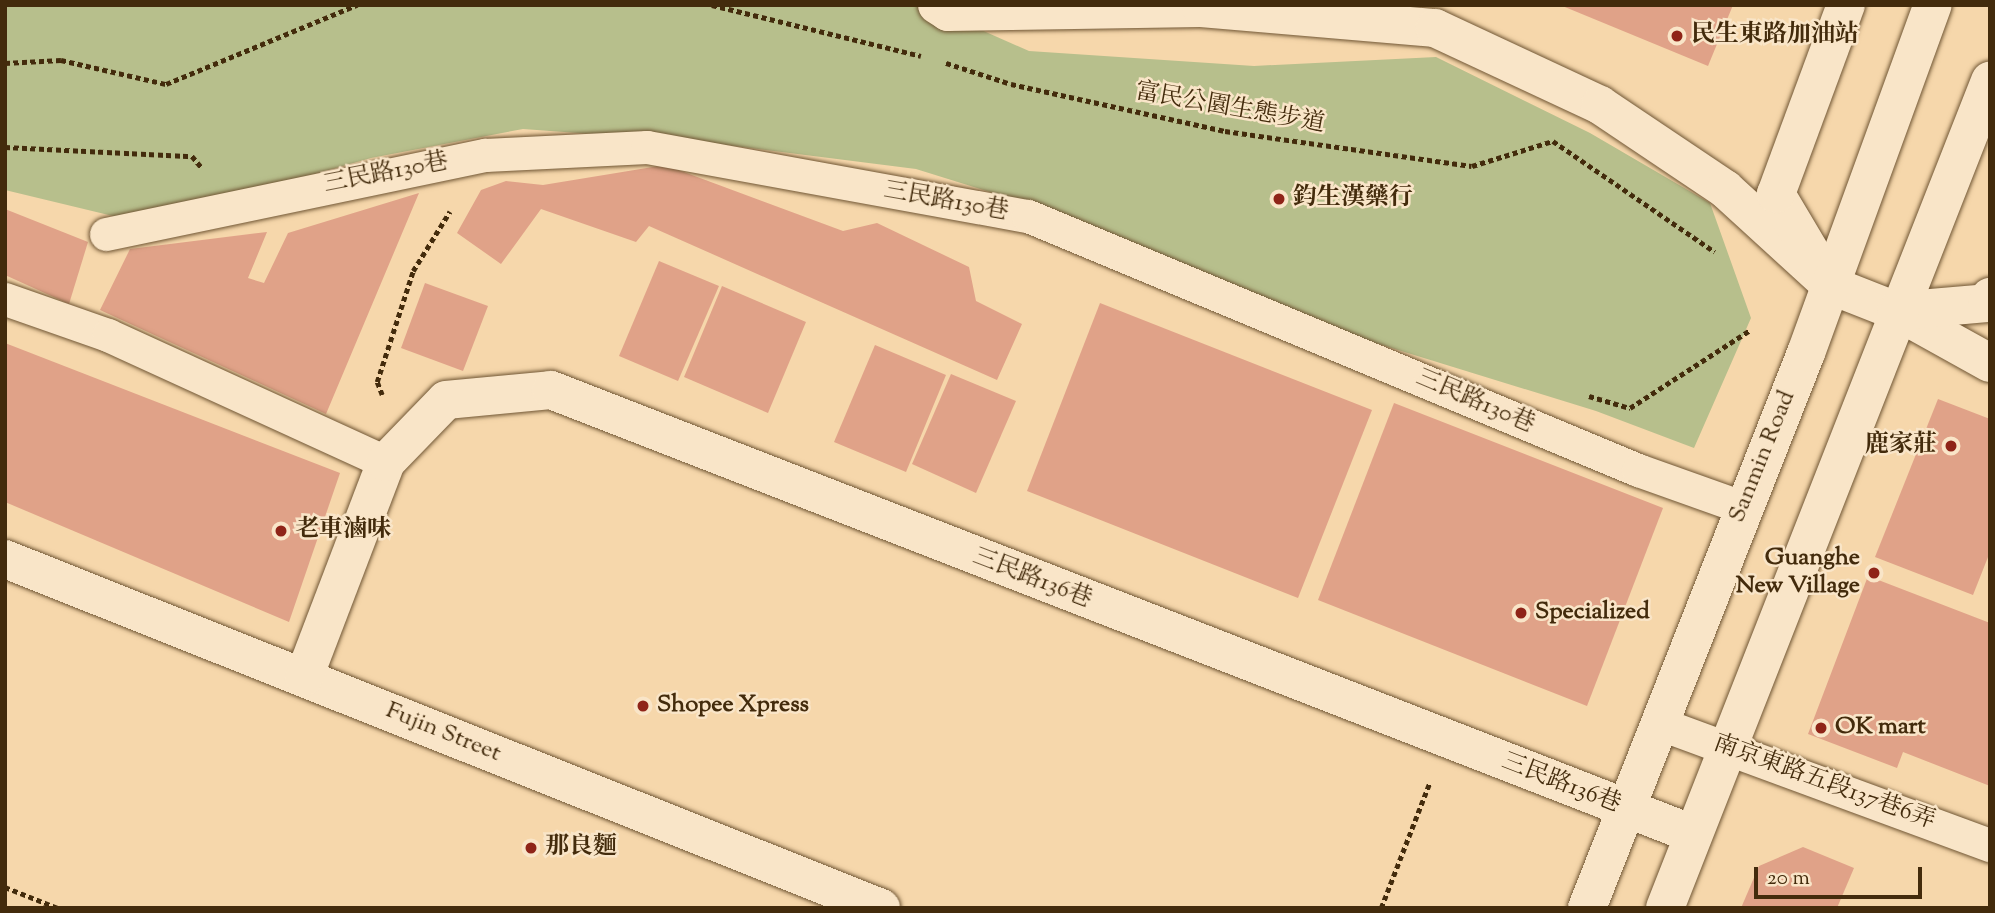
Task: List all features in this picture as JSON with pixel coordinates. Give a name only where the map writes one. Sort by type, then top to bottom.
[{"type":"street","points":[[937,5],[948,12],[1201,8],[1435,28],[1600,105],[1725,189],[1830,285],[1896,311],[1990,363]]},
{"type":"street","points":[[1830,285],[1776,194],[1846,5]]},
{"type":"street","name":"Sanmin Road","points":[[1587,908],[1830,285],[1933,5]]},
{"type":"street","points":[[1665,908],[1896,311],[1990,82]]},
{"type":"street","points":[[1896,311],[1987,303],[1990,297]]},
{"type":"street","name":"三民路136巷","points":[[395,453],[446,400],[551,390],[1693,834]]},
{"type":"street","points":[[304,677],[395,453]]},
{"type":"street","name":"Fujin Street","points":[[5,559],[881,908]]},
{"type":"lane","name":"三民路130巷","points":[[106,234],[485,155],[647,147],[1028,216],[1638,470],[1742,507]]},
{"type":"lane","points":[[5,299],[108,335],[395,453]]},
{"type":"lane","name":"南京東路五段137巷6弄","points":[[1658,723],[1727,746],[1990,845]]},
{"type":"path","points":[[5,63],[61,60],[166,84],[357,5]]},
{"type":"path","name":"富民公園生態步道","points":[[712,5],[1011,84],[1225,131],[1472,166],[1553,141],[1715,251]]},
{"type":"path","points":[[395,453],[377,382],[413,271],[485,155]]},
{"type":"path","points":[[1381,908],[1446,740]]},
{"type":"path","points":[[5,887],[58,908]]},
{"type":"green space","points":[[5,5],[925,5],[1029,51],[1254,66],[1436,57],[1590,133],[1710,203],[1751,318],[1694,448],[1596,411],[1330,329],[1067,216],[916,169],[702,142],[523,129],[371,158],[142,223],[5,190]]},
{"type":"building","name":"民生東路加油站","points":[[1560,5],[1733,5],[1708,66]]},
{"type":"building","points":[[665,165],[843,231],[877,223],[969,267],[976,301],[1022,324],[997,380],[649,226],[636,242],[541,209],[501,264],[457,233],[481,190],[506,181],[543,185]]},
{"type":"building","points":[[419,193],[326,414],[100,310],[130,249],[267,232],[248,278],[264,283],[288,233]]},
{"type":"building","points":[[5,209],[88,242],[69,304],[5,275]]},
{"type":"building","points":[[659,261],[719,286],[678,381],[619,356]]},
{"type":"building","points":[[425,283],[488,306],[463,371],[401,348]]},
{"type":"building","points":[[722,286],[806,322],[768,413],[684,377]]},
{"type":"building","points":[[1100,303],[1372,410],[1298,598],[1027,491]]},
{"type":"building","points":[[5,343],[340,473],[289,622],[5,502]]},
{"type":"building","points":[[875,345],[946,375],[906,472],[834,442]]},
{"type":"building","points":[[951,374],[1016,401],[976,493],[912,464]]},
{"type":"building","points":[[1938,399],[1990,419],[1990,552],[1973,595],[1875,557]]},
{"type":"building","points":[[1394,403],[1663,508],[1587,706],[1318,600]]},
{"type":"building","points":[[1868,576],[1990,623],[1990,786],[1903,752],[1897,768],[1808,734]]},
{"type":"building","points":[[1803,847],[1854,868],[1837,908],[1741,908],[1759,866]]},
{"type":"place","name":"民生東路加油站","points":[[1677,36]]},
{"type":"place","name":"鈞生漢藥行","points":[[1279,199]]},
{"type":"place","name":"鹿家莊","points":[[1951,446]]},
{"type":"place","name":"老車滷味","points":[[281,531]]},
{"type":"place","name":"Guanghe New Village","points":[[1874,573]]},
{"type":"place","name":"Specialized","points":[[1521,613]]},
{"type":"place","name":"Shopee Xpress","points":[[643,706]]},
{"type":"place","name":"OK mart","points":[[1821,728]]},
{"type":"place","name":"那良麵","points":[[531,848]]}]
